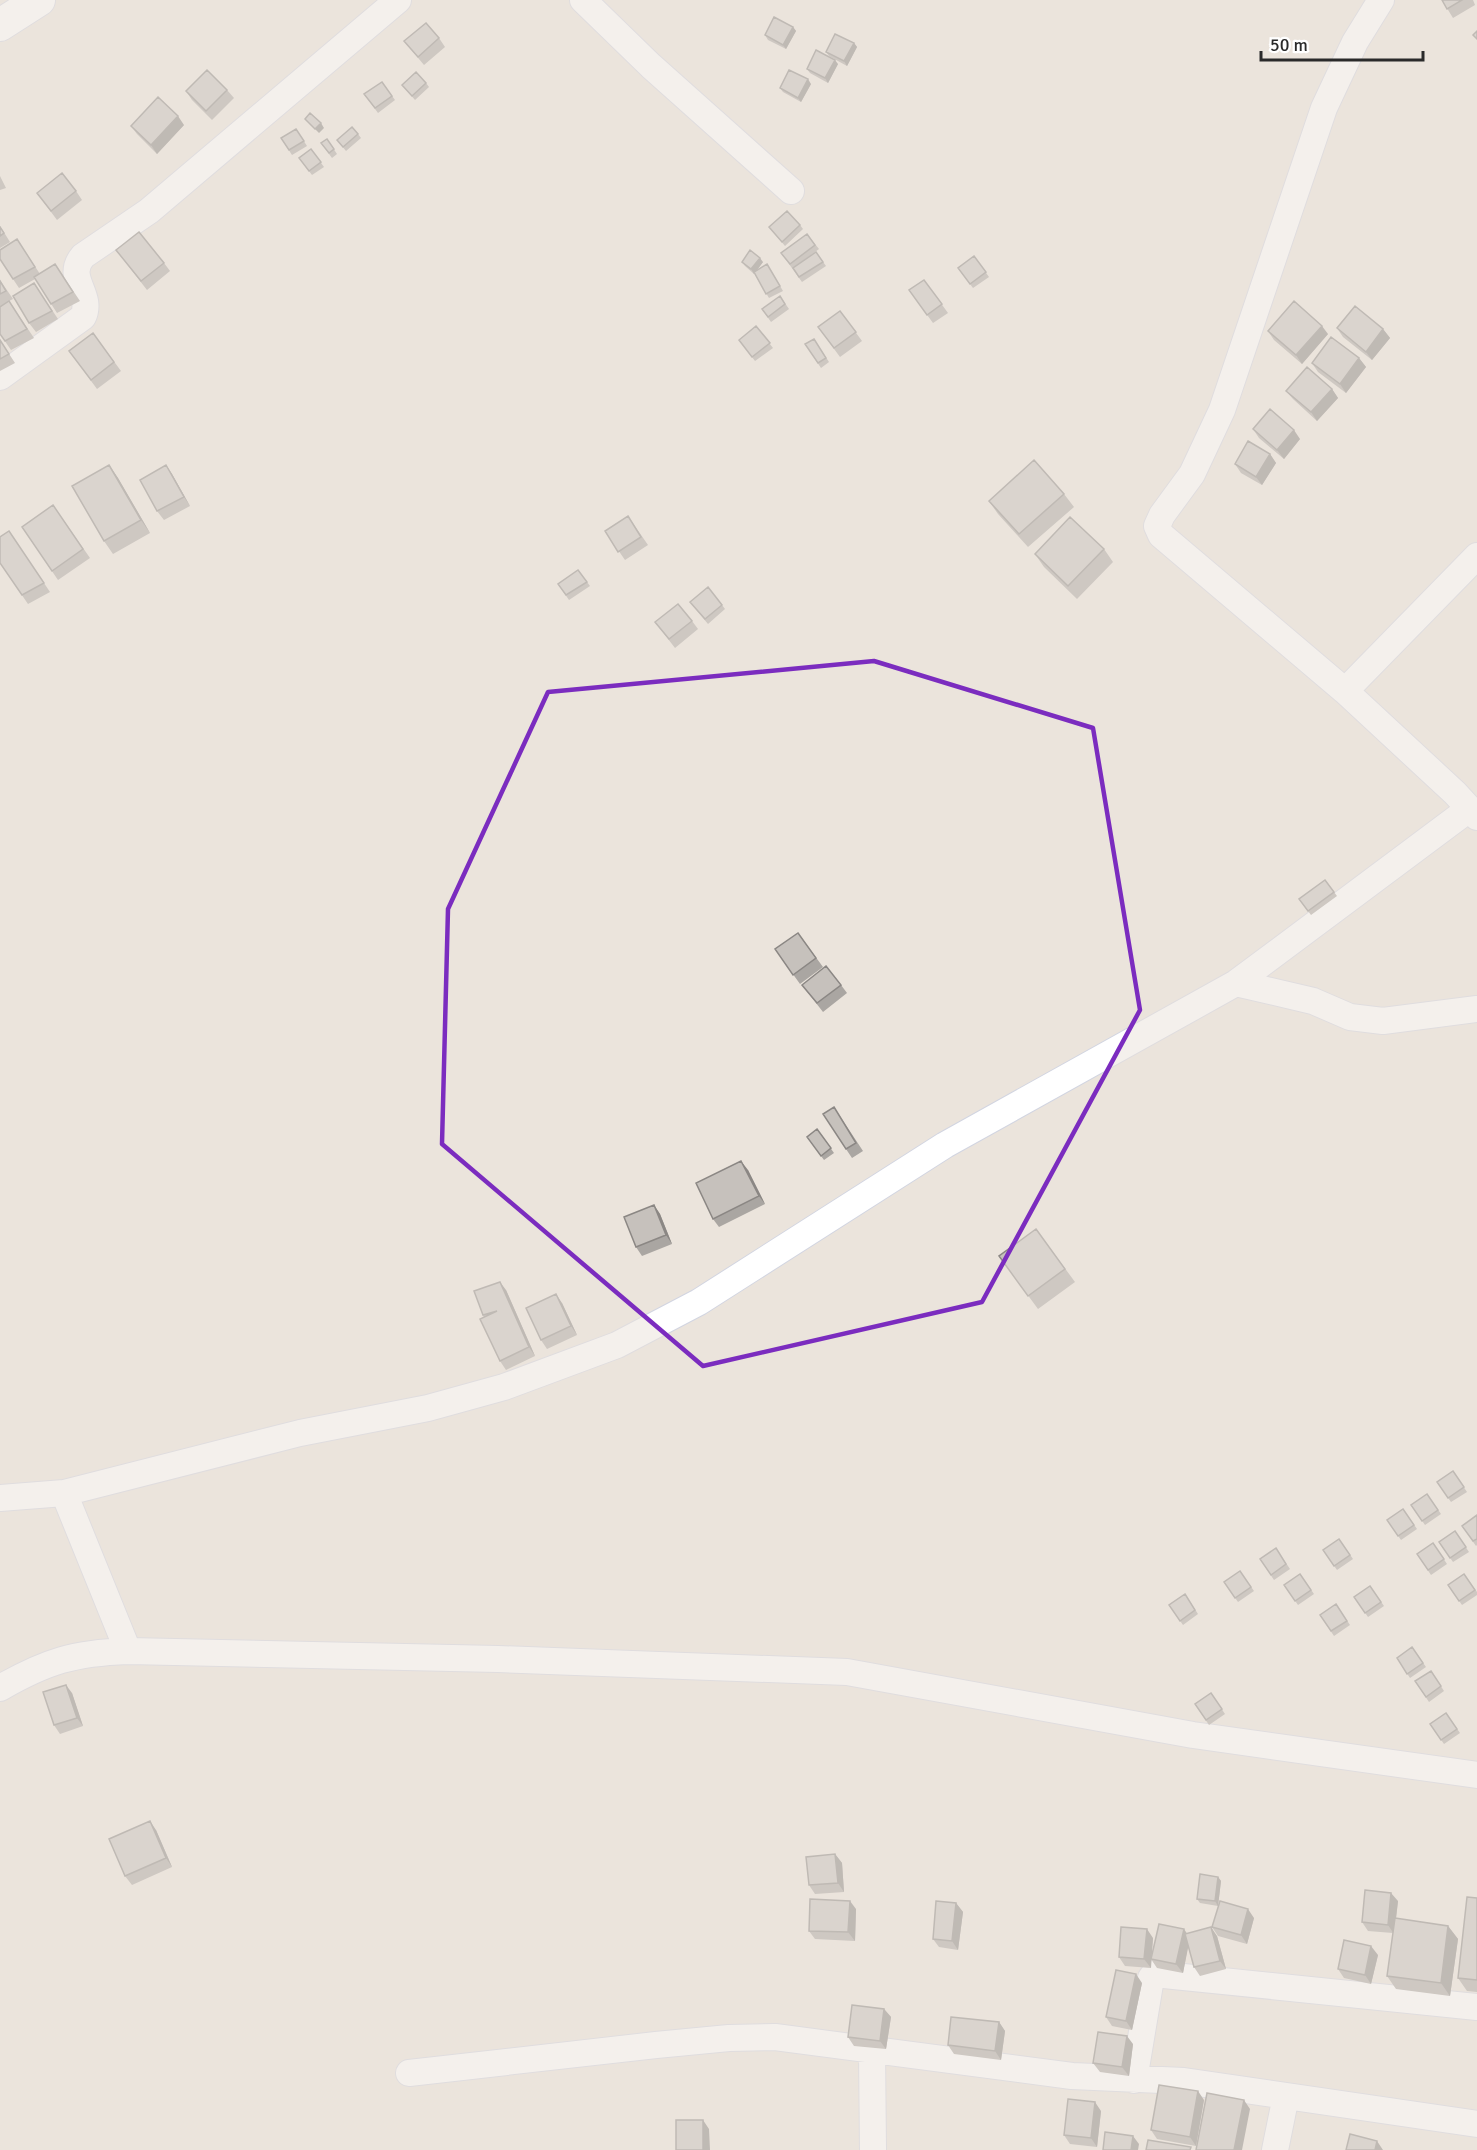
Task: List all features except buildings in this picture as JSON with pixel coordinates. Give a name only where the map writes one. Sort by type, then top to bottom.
[{"type":"street","points":[[0,24],[39,0]]},
{"type":"street","points":[[0,377],[83,316],[86,304],[75,270],[82,256],[149,211],[398,0]]},
{"type":"street","points":[[583,0],[651,66],[791,190]]},
{"type":"street","points":[[0,1498],[64,1493],[300,1433],[428,1408],[504,1386],[617,1345],[699,1302],[945,1145],[1236,983],[1473,813],[1455,792],[1345,691],[1161,535],[1157,526],[1161,515],[1192,474],[1222,410],[1324,108],[1355,42],[1381,0]]},
{"type":"street","points":[[1345,691],[1477,556]]},
{"type":"street","points":[[1236,983],[1313,1001],[1350,1017],[1383,1021],[1477,1009]]},
{"type":"street","points":[[64,1493],[128,1651]]},
{"type":"street","points":[[0,1688],[58,1659],[92,1653],[128,1651],[509,1660],[847,1672],[1193,1735],[1477,1775]]},
{"type":"street","points":[[1134,2080],[1151,1978],[1154,1974],[1477,2007]]},
{"type":"street","points":[[409,2073],[729,2038],[790,2038],[1072,2076],[1184,2081],[1477,2124]]},
{"type":"street","points":[[872,2050],[873,2150]]},
{"type":"street","points":[[1275,2150],[1286,2096]]},
{"type":"highlighted area","points":[[874,661],[1093,728],[1140,1010],[982,1302],[703,1366],[442,1144],[448,909],[548,692]]}]
